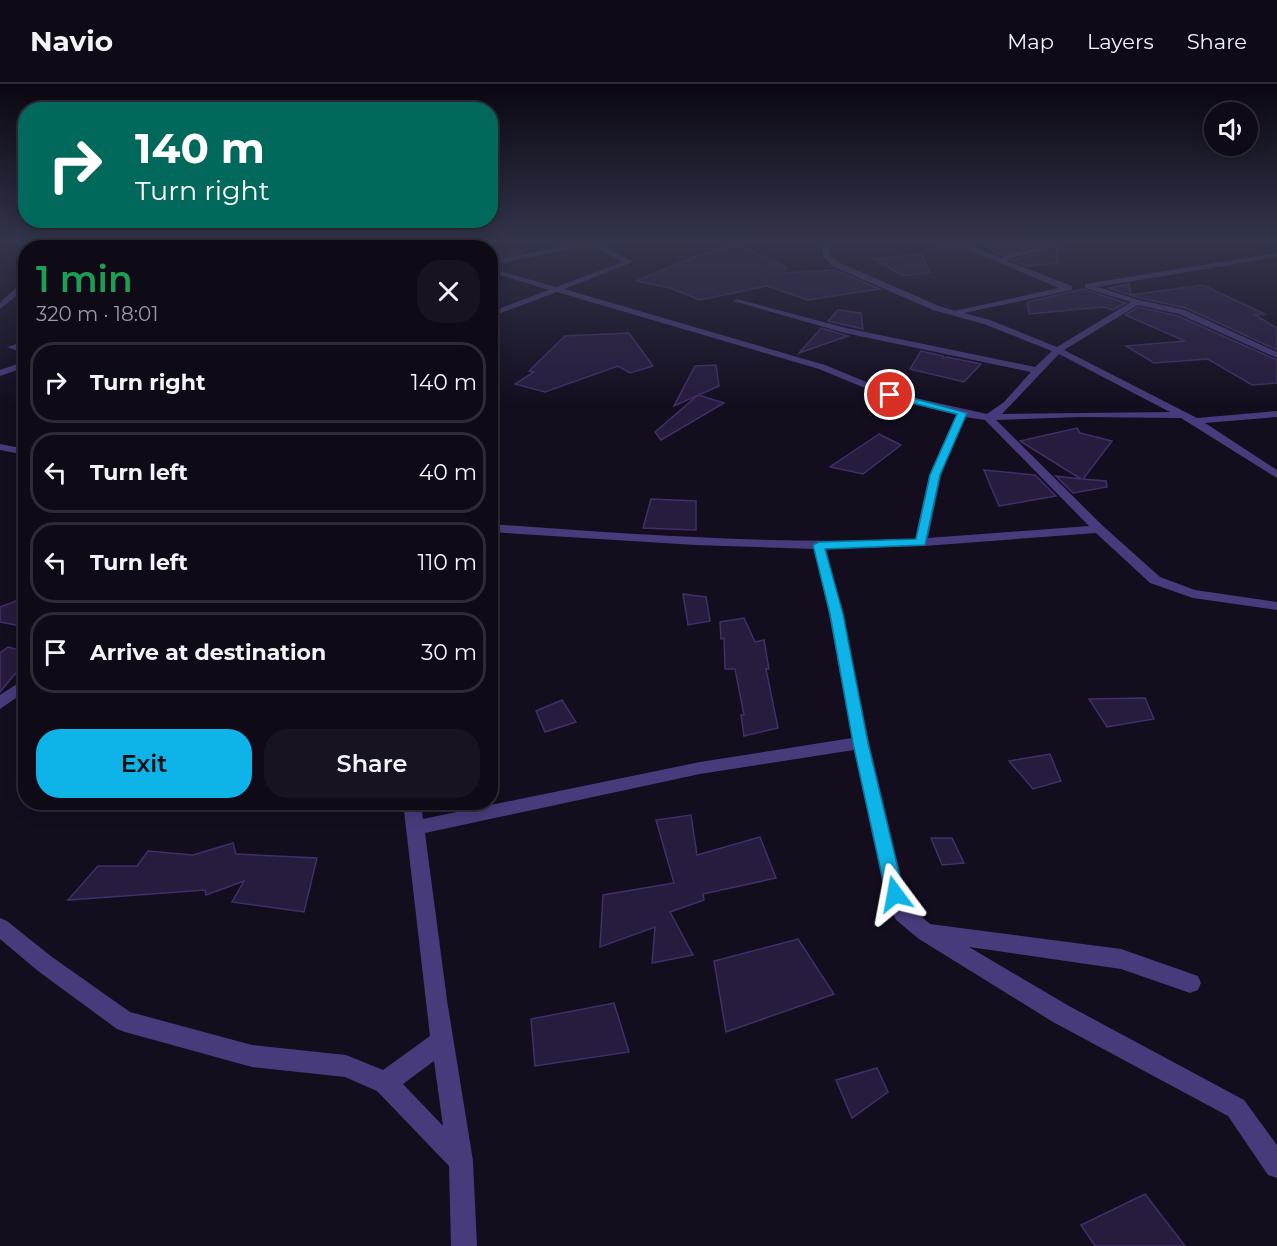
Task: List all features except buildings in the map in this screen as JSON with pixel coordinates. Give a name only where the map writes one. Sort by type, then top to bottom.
[{"type":"street","points":[[498,312],[539,297]]},
{"type":"street","points":[[583,297],[822,368],[890,395],[962,413],[988,417],[1079,414],[1184,415]]},
{"type":"street","points":[[913,297],[952,314],[1010,330],[1058,350],[1195,421],[1232,443],[1277,475]]},
{"type":"street","points":[[952,314],[1026,297]]},
{"type":"street","points":[[1122,297],[1182,312],[1277,355]]},
{"type":"street","points":[[737,301],[845,330],[1036,370]]},
{"type":"street","points":[[988,417],[1002,411],[1036,370],[1058,350],[1137,302]]},
{"type":"street","points":[[0,352],[18,345]]},
{"type":"street","points":[[11,347],[18,349]]},
{"type":"street","points":[[0,373],[18,367]]},
{"type":"street","points":[[921,542],[935,475],[962,413]]},
{"type":"street","points":[[1195,421],[1277,414]]},
{"type":"street","points":[[988,417],[1099,529],[1155,580],[1193,594],[1277,606]]},
{"type":"street","points":[[0,447],[18,450]]},
{"type":"street","points":[[498,528],[732,543],[819,545],[964,541],[1099,529]]},
{"type":"street","points":[[819,545],[836,614],[861,743],[895,894],[903,914],[926,933],[1061,1014],[1236,1108],[1277,1166]]},
{"type":"street","points":[[0,703],[18,689]]},
{"type":"street","points":[[415,828],[700,768],[861,743]]},
{"type":"street","points":[[413,810],[442,1040],[461,1161],[464,1246]]},
{"type":"street","points":[[0,927],[45,964],[125,1022],[252,1056],[346,1066],[385,1083],[461,1161]]},
{"type":"street","points":[[926,933],[1121,959],[1190,983]]},
{"type":"street","points":[[385,1083],[442,1040]]},
{"type":"route","points":[[890,395],[962,413],[935,475],[921,542],[819,545],[836,614],[861,743],[895,894]]}]
